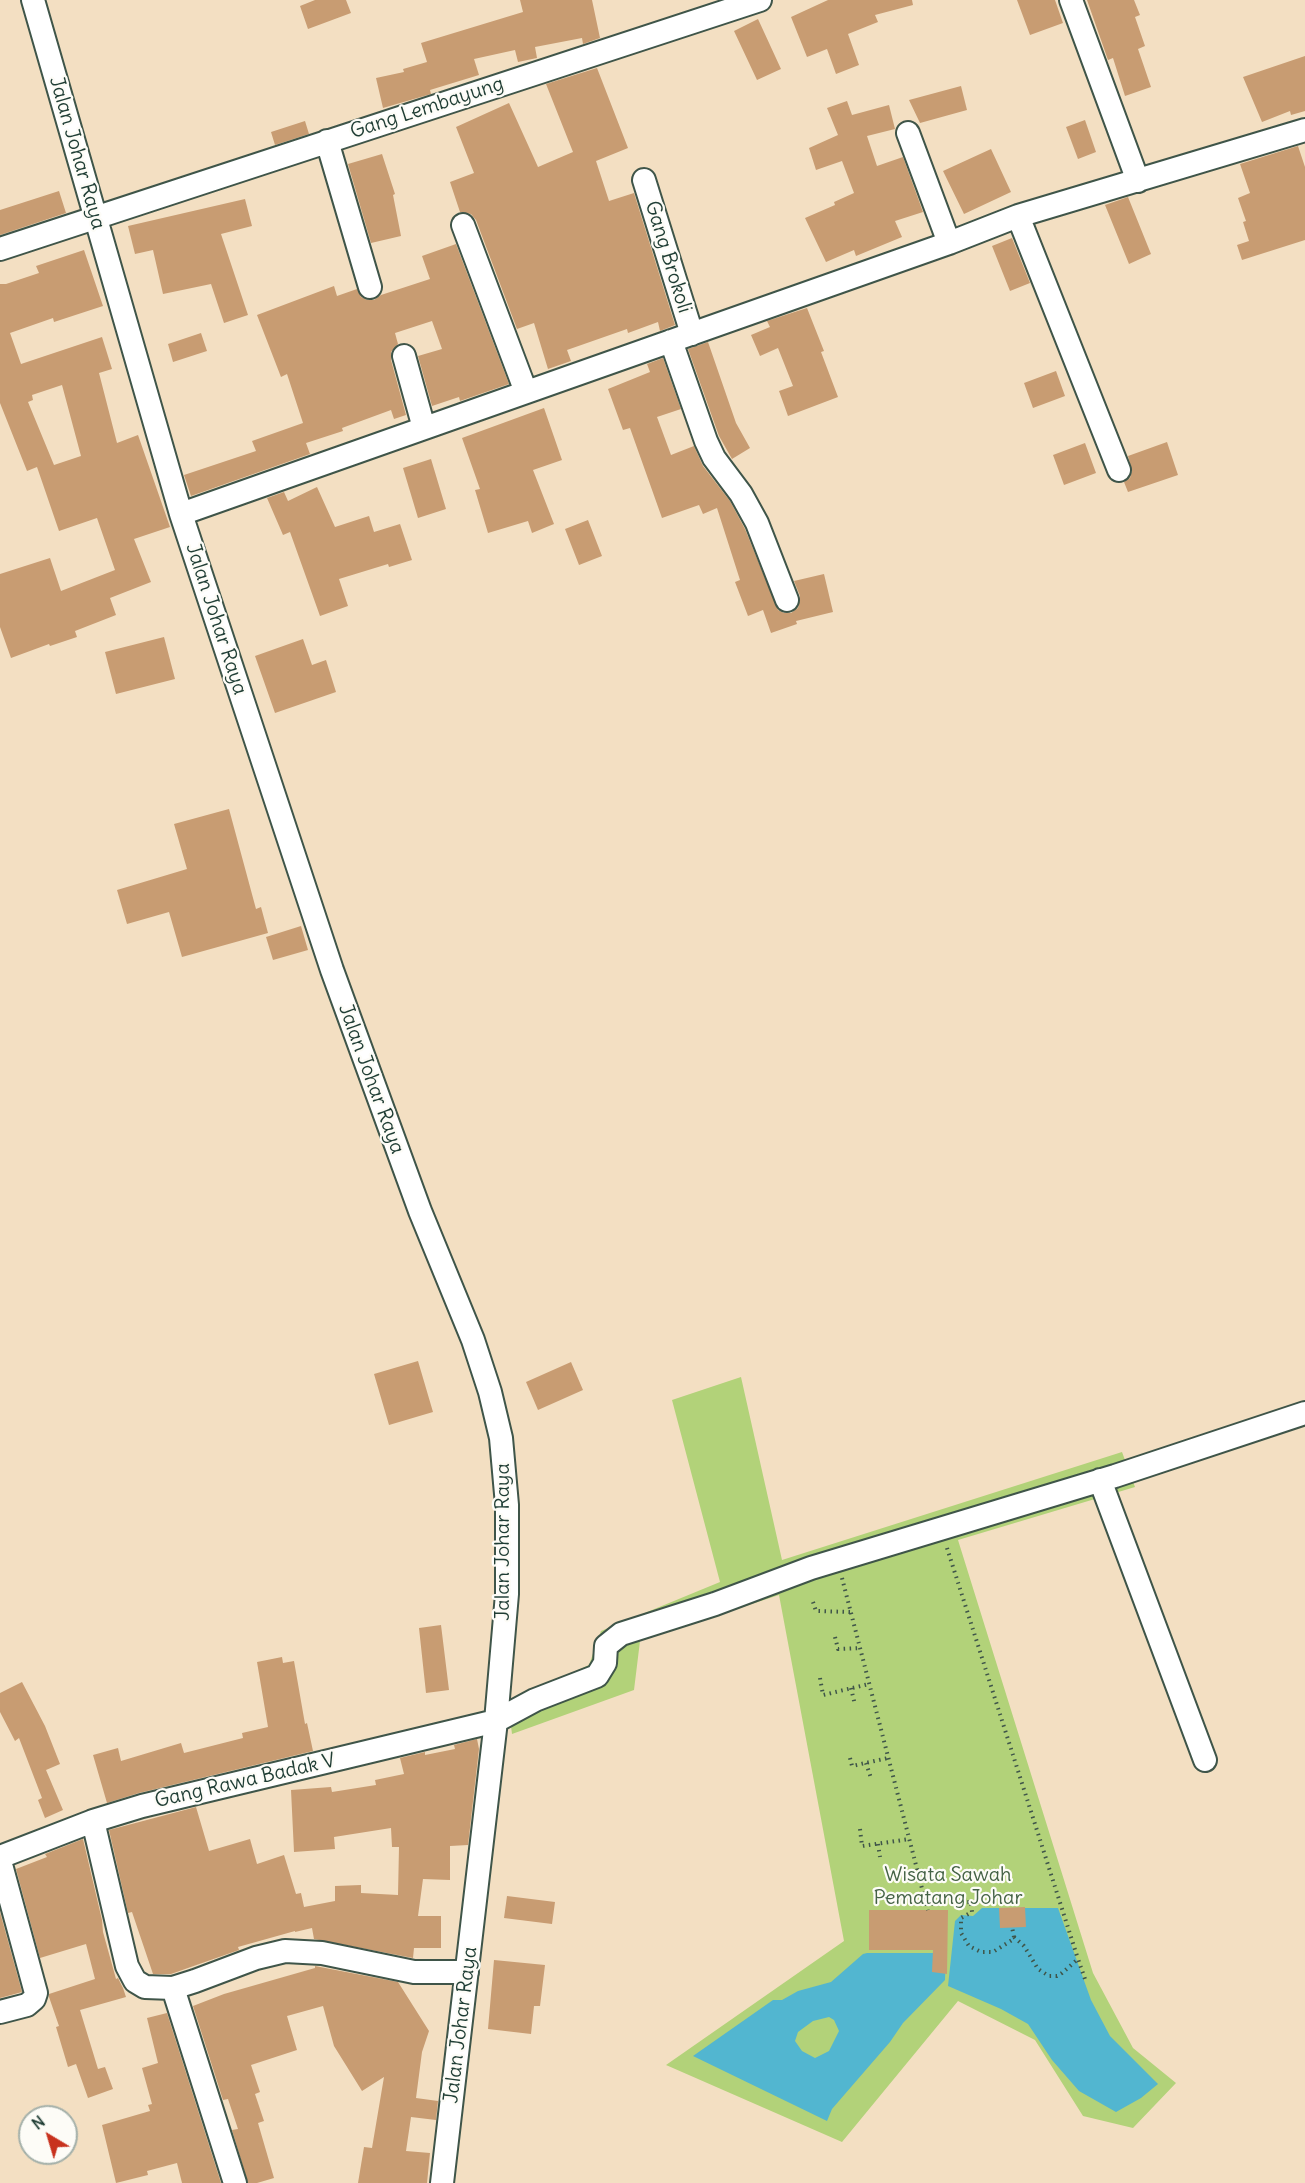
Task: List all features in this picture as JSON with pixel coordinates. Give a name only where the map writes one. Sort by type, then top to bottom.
[{"type":"street","name":"Jalan Johar Raya","points":[[33,0],[181,514],[332,970],[420,1210],[473,1340],[490,1392],[501,1438],[507,1505],[507,1594],[496,1721],[442,2183]]},
{"type":"street","name":"Gang Lembayung","points":[[0,249],[760,0]]},
{"type":"street","points":[[1071,0],[1138,181]]},
{"type":"street","points":[[181,514],[949,243],[1018,216],[1305,130]]},
{"type":"street","points":[[908,133],[949,243]]},
{"type":"street","points":[[327,141],[370,287]]},
{"type":"street","name":"Gang Brokoli","points":[[644,180],[706,441],[714,458],[741,494],[757,523],[787,600]]},
{"type":"street","points":[[1018,216],[1119,470]]},
{"type":"street","points":[[463,225],[526,392]]},
{"type":"street","points":[[404,356],[424,428]]},
{"type":"street","name":"Gang Rawa Badak V","points":[[0,1859],[93,1821],[142,1806],[496,1721],[536,1700],[597,1676],[605,1663],[606,1646],[621,1634],[715,1604],[837,1560],[1100,1480],[1305,1413]]},
{"type":"street","points":[[1100,1480],[1205,1760]]},
{"type":"street","points":[[93,1821],[130,1975],[135,1981],[149,1988],[173,1988],[195,1982],[256,1958],[285,1951],[322,1953],[414,1972],[467,1972]]},
{"type":"street","points":[[0,1859],[36,1993],[34,1999],[27,2005],[0,2012]]},
{"type":"street","points":[[173,1988],[235,2183]]},
{"type":"path","points":[[941,1528],[1085,1979]]},
{"type":"path","points":[[837,1560],[928,1910]]},
{"type":"path","points":[[813,1602],[816,1611],[851,1612]]},
{"type":"path","points":[[835,1637],[838,1649],[860,1648]]},
{"type":"path","points":[[820,1678],[823,1695],[869,1684]]},
{"type":"path","points":[[851,1688],[855,1705]]},
{"type":"path","points":[[850,1758],[852,1766],[888,1758]]},
{"type":"path","points":[[866,1763],[871,1778]]},
{"type":"path","points":[[860,1829],[862,1846],[910,1839]]},
{"type":"path","points":[[878,1844],[880,1857]]},
{"type":"path","points":[[926,1904],[971,1902],[972,1912],[961,1918],[961,1933],[969,1946],[981,1952],[993,1952],[1014,1937]]},
{"type":"path","points":[[1012,1927],[1014,1937],[1024,1946],[1038,1969],[1049,1976],[1057,1976],[1078,1959]]},
{"type":"green space","name":"Wisata Sawah Pematang Johar","points":[[741,1377],[782,1560],[1122,1452],[1135,1487],[958,1540],[1093,1973],[1133,2048],[1176,2083],[1133,2128],[1083,2116],[1035,2040],[958,2001],[842,2142],[666,2065],[844,1941],[779,1595],[640,1641],[634,1690],[512,1734],[508,1702],[589,1665],[601,1631],[720,1582],[672,1400]]},
{"type":"water","points":[[982,1908],[1058,1908],[1091,2000],[1110,2036],[1158,2084],[1141,2098],[1116,2112],[1079,2091],[1052,2060],[1028,2024],[1001,2009],[948,1986],[955,1921],[961,1915],[973,1916]]},
{"type":"water","points":[[946,1953],[945,1980],[903,2023],[890,2042],[832,2109],[827,2121],[693,2056],[773,2000],[782,2000],[798,1991],[831,1982],[863,1954]],"holes":[[[829,2017],[834,2020],[839,2031],[829,2051],[815,2058],[802,2051],[795,2041],[798,2032],[813,2021]]]},
{"type":"building","points":[[315,0],[346,0],[351,13],[308,29],[300,6]]},
{"type":"building","points":[[520,0],[592,0],[600,38],[583,44],[582,38],[535,47],[537,58],[518,62],[515,50],[474,59],[479,75],[430,90],[431,94],[383,108],[376,78],[404,72],[403,69],[427,62],[421,43],[523,12]]},
{"type":"building","points":[[828,0],[912,0],[913,5],[875,15],[878,22],[848,34],[859,65],[836,74],[827,49],[807,57],[791,17]]},
{"type":"building","points":[[1017,0],[1055,0],[1063,23],[1030,35]]},
{"type":"building","points":[[1087,0],[1134,0],[1140,15],[1135,17],[1145,46],[1138,49],[1151,87],[1125,96],[1113,58],[1108,60]]},
{"type":"building","points":[[758,19],[781,69],[757,80],[734,31]]},
{"type":"building","points":[[1305,56],[1305,111],[1291,115],[1290,111],[1262,122],[1243,77]]},
{"type":"building","points":[[597,68],[628,148],[596,161],[609,201],[634,193],[675,325],[660,331],[658,322],[628,333],[627,329],[567,350],[571,361],[548,369],[534,323],[517,329],[476,220],[471,214],[460,212],[450,182],[474,173],[456,127],[509,103],[538,167],[573,152],[546,84]]},
{"type":"building","points":[[961,86],[967,110],[920,123],[909,100]]},
{"type":"building","points":[[847,101],[852,115],[889,105],[895,129],[867,136],[877,166],[903,157],[923,212],[895,221],[902,237],[856,256],[854,250],[826,262],[805,218],[835,205],[834,202],[854,193],[842,161],[816,170],[809,148],[838,135],[827,108]]},
{"type":"building","points":[[1085,120],[1096,152],[1078,159],[1066,127]]},
{"type":"building","points":[[305,121],[309,134],[275,145],[271,132]]},
{"type":"building","points":[[1298,146],[1305,167],[1305,240],[1242,260],[1237,245],[1249,241],[1243,222],[1246,221],[1238,198],[1250,193],[1240,164]]},
{"type":"building","points":[[991,149],[1011,192],[964,214],[943,171]]},
{"type":"building","points":[[382,154],[395,194],[393,195],[401,236],[371,243],[348,164]]},
{"type":"building","points":[[59,191],[66,213],[0,235],[0,210]]},
{"type":"building","points":[[1128,197],[1151,254],[1129,264],[1105,205]]},
{"type":"building","points":[[245,199],[252,226],[221,234],[248,315],[224,323],[211,284],[163,294],[153,250],[135,254],[128,226]]},
{"type":"building","points":[[1012,238],[1030,283],[1010,291],[992,246]]},
{"type":"building","points":[[456,244],[509,384],[460,401],[459,397],[432,406],[418,356],[442,349],[432,321],[395,333],[398,344],[391,352],[391,360],[406,415],[394,419],[391,410],[342,428],[343,431],[306,443],[310,454],[191,496],[184,475],[256,451],[252,441],[303,423],[287,374],[281,377],[257,315],[334,286],[337,296],[357,289],[361,297],[374,300],[381,295],[430,279],[422,256]]},
{"type":"building","points":[[84,250],[103,306],[54,322],[53,318],[10,333],[21,364],[102,337],[112,369],[99,373],[117,443],[138,435],[170,527],[134,539],[151,582],[110,598],[116,615],[75,631],[77,637],[50,646],[49,644],[11,658],[0,627],[0,574],[50,558],[61,591],[115,570],[97,518],[59,531],[37,467],[27,471],[0,403],[0,284],[39,273],[36,266]],"holes":[[[62,385],[81,456],[54,465],[28,402],[33,400],[32,395]]]},
{"type":"building","points":[[807,308],[824,351],[821,352],[838,397],[788,416],[779,391],[793,386],[778,348],[760,356],[751,335],[770,327],[767,321]]},
{"type":"building","points":[[201,333],[207,351],[173,362],[168,344]]},
{"type":"building","points":[[708,342],[736,423],[750,448],[732,459],[719,436],[688,349]]},
{"type":"building","points":[[663,358],[681,409],[657,417],[671,455],[694,446],[703,466],[730,501],[745,529],[778,610],[791,613],[798,608],[800,596],[794,581],[824,574],[833,612],[796,621],[797,624],[771,633],[763,610],[748,616],[735,582],[740,580],[717,508],[703,514],[699,505],[662,518],[630,428],[623,430],[608,389],[650,372],[647,364]]},
{"type":"building","points":[[1056,371],[1065,396],[1033,408],[1024,383]]},
{"type":"building","points":[[544,408],[562,460],[533,470],[554,524],[532,533],[528,521],[488,533],[475,490],[480,489],[462,438]]},
{"type":"building","points":[[1167,442],[1178,475],[1128,492],[1124,482],[1130,478],[1132,471],[1128,456]]},
{"type":"building","points":[[1085,443],[1096,473],[1064,485],[1053,455]]},
{"type":"building","points":[[431,459],[446,509],[418,518],[403,468]]},
{"type":"building","points":[[317,487],[335,527],[369,516],[374,532],[400,524],[412,560],[389,567],[388,564],[339,579],[348,606],[320,616],[290,532],[283,535],[267,498],[284,492],[288,501]]},
{"type":"building","points":[[588,520],[602,556],[579,565],[565,529]]},
{"type":"building","points":[[164,637],[175,679],[116,694],[105,652]]},
{"type":"building","points":[[303,639],[312,665],[326,660],[336,692],[275,713],[255,656]]},
{"type":"building","points":[[229,809],[256,909],[261,907],[268,933],[182,957],[169,912],[127,924],[117,890],[187,869],[174,824]]},
{"type":"building","points":[[301,926],[308,950],[273,960],[266,937]]},
{"type":"building","points":[[418,1361],[433,1412],[389,1425],[374,1374]]},
{"type":"building","points":[[571,1362],[583,1390],[538,1410],[526,1382]]},
{"type":"building","points":[[441,1625],[449,1690],[426,1693],[419,1628]]},
{"type":"building","points":[[282,1657],[283,1663],[294,1661],[305,1724],[307,1723],[313,1751],[139,1793],[107,1803],[93,1755],[118,1748],[121,1761],[181,1743],[184,1753],[243,1738],[242,1733],[268,1727],[257,1662]]},
{"type":"building","points":[[22,1682],[45,1726],[60,1764],[46,1770],[63,1810],[45,1818],[38,1800],[42,1798],[19,1738],[15,1741],[0,1712],[0,1693]]},
{"type":"building","points":[[477,1739],[479,1749],[468,1845],[450,1846],[450,1880],[423,1879],[418,1916],[441,1916],[441,1948],[414,1948],[413,1958],[314,1939],[312,1928],[238,1947],[239,1950],[171,1974],[153,1974],[132,1912],[128,1913],[109,1830],[196,1807],[209,1851],[250,1839],[257,1864],[284,1855],[296,1894],[301,1893],[304,1907],[335,1901],[335,1886],[361,1885],[361,1893],[398,1895],[399,1847],[392,1847],[391,1828],[334,1837],[335,1849],[294,1852],[291,1790],[331,1787],[332,1792],[376,1785],[375,1780],[404,1774],[400,1758],[425,1752],[425,1755],[455,1749],[454,1745]]},
{"type":"building","points":[[83,1839],[103,1932],[116,1979],[118,1978],[126,1997],[80,2010],[98,2069],[105,2067],[113,2089],[88,2098],[76,2064],[68,2067],[56,2027],[59,2026],[49,1997],[49,1994],[95,1979],[86,1944],[40,1958],[16,1869],[47,1857],[45,1854]]},
{"type":"building","points":[[507,1896],[555,1902],[552,1924],[504,1918]]},
{"type":"building","points":[[1025,1907],[1026,1927],[1000,1928],[999,1908]]},
{"type":"building","points":[[869,1910],[948,1910],[947,1974],[932,1972],[933,1950],[869,1950]]},
{"type":"building","points":[[0,1912],[22,1992],[0,1998]]},
{"type":"building","points":[[494,1960],[545,1965],[540,2006],[534,2006],[531,2034],[488,2029]]},
{"type":"building","points":[[315,1966],[398,1982],[429,2031],[422,2052],[416,2098],[438,2101],[436,2120],[411,2117],[406,2151],[430,2153],[427,2183],[358,2183],[364,2147],[372,2148],[384,2077],[362,2091],[334,2046],[323,2006],[287,2016],[297,2050],[251,2065],[260,2092],[255,2094],[264,2121],[258,2123],[274,2178],[248,2183],[232,2130],[238,2129],[228,2099],[223,2100],[193,2006],[224,1994],[315,1968]]},
{"type":"building","points":[[167,2013],[221,2183],[182,2183],[177,2163],[147,2171],[148,2175],[116,2183],[102,2125],[150,2111],[148,2105],[152,2104],[142,2068],[158,2063],[147,2018]]}]
